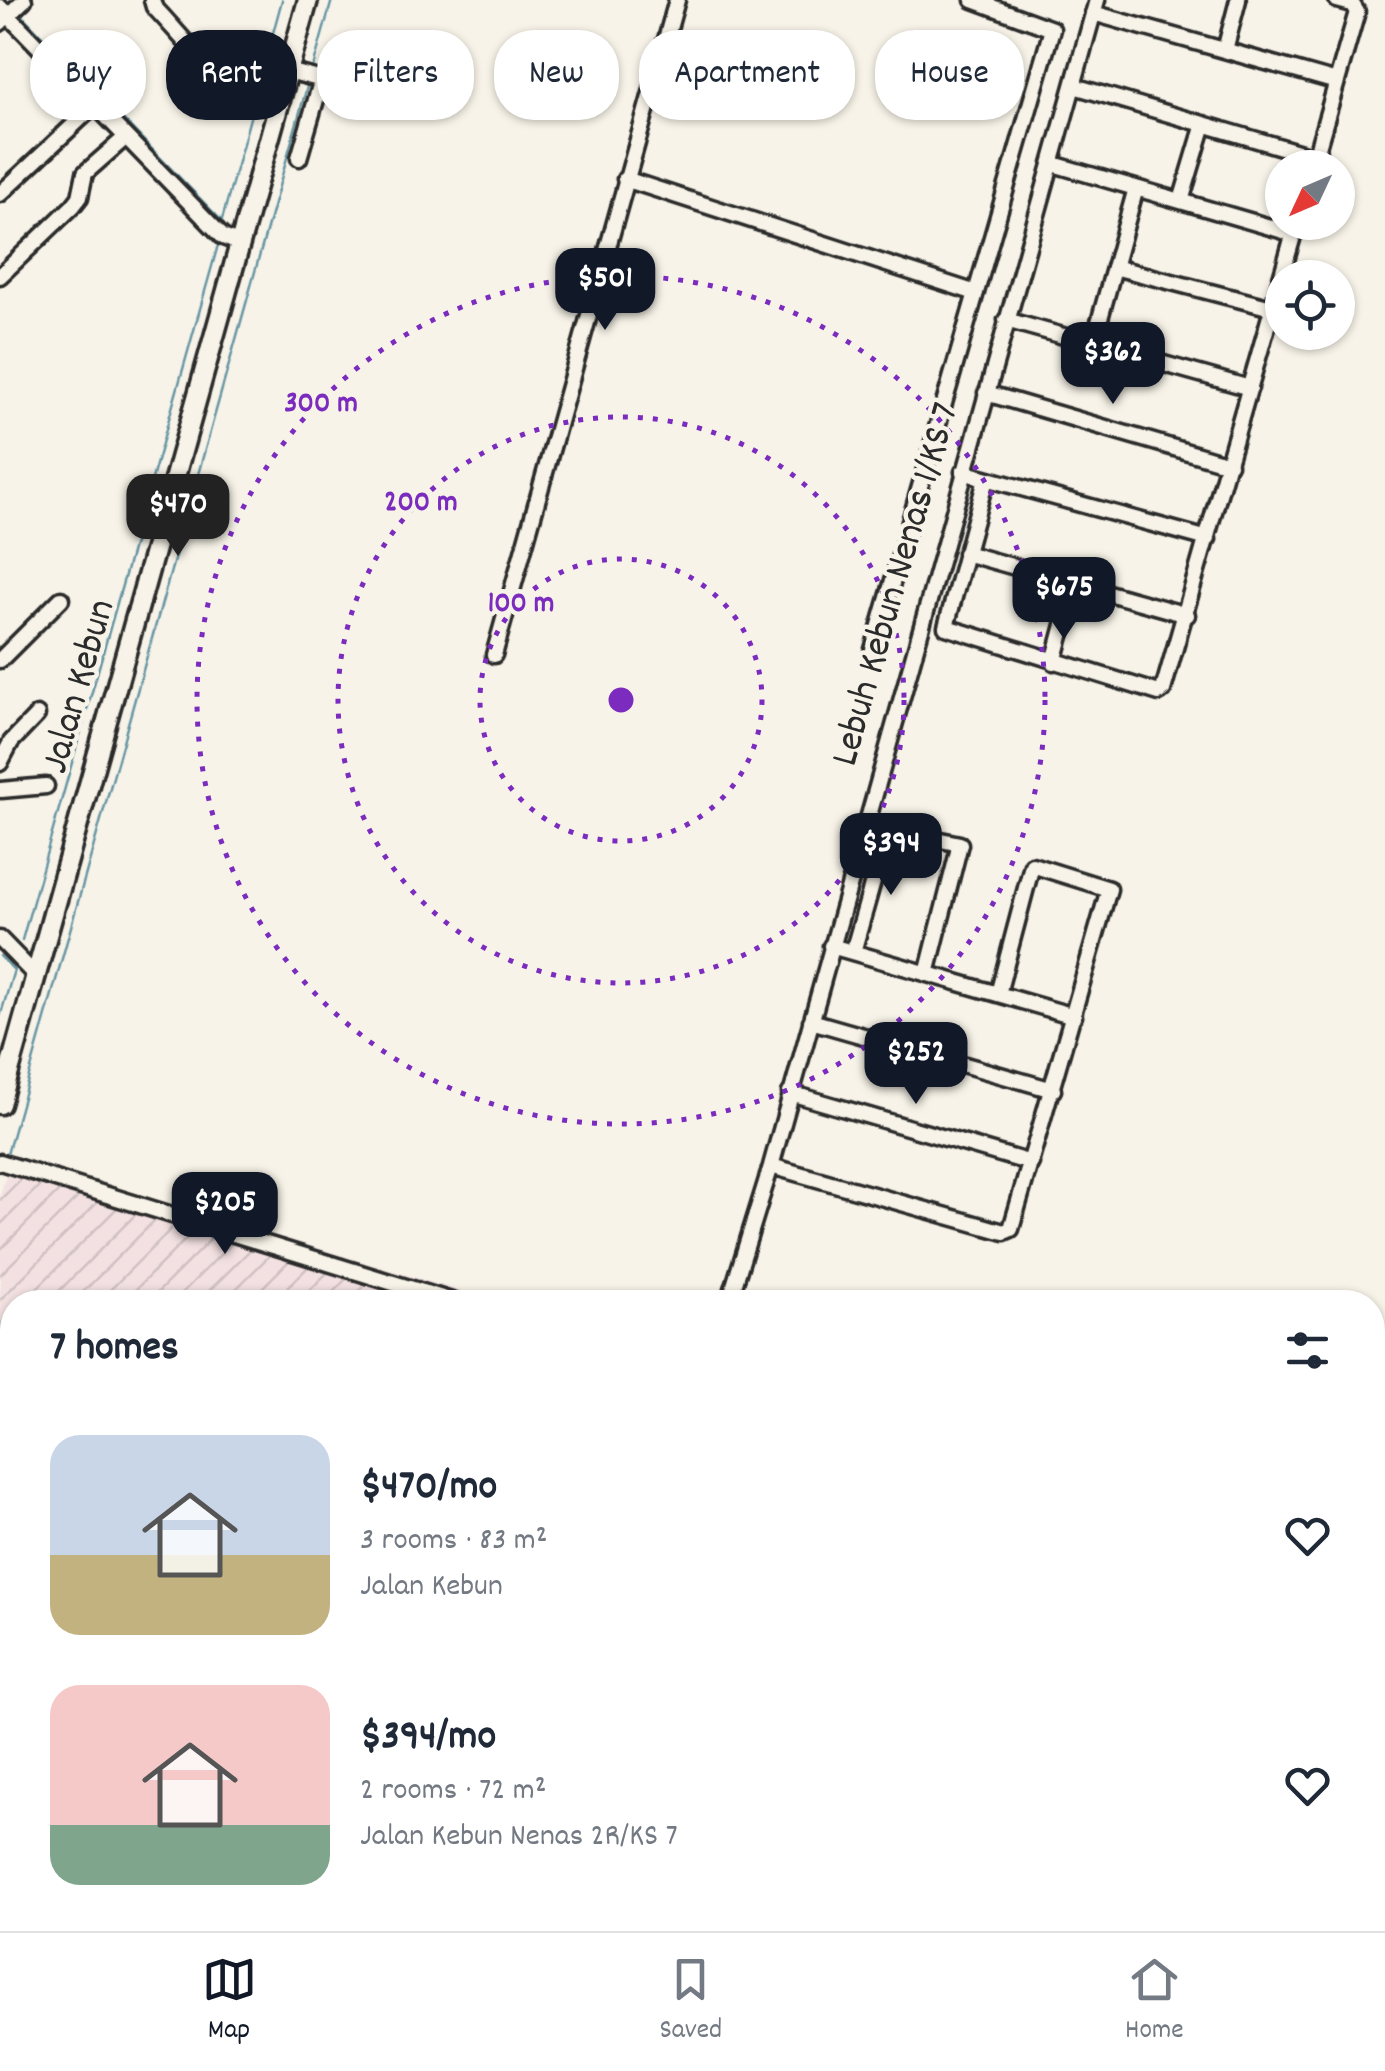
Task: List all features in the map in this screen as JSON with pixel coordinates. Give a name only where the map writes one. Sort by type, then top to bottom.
[{"type":"main road","name":"Jalan Kebun","points":[[297,83],[307,76],[308,0]]},
{"type":"main road","name":"Jalan Kebun","points":[[0,1104],[241,244],[261,120]]},
{"type":"street","points":[[152,0],[154,7],[180,30]]},
{"type":"street","points":[[494,655],[624,180],[678,0]]},
{"type":"street","points":[[872,653],[1052,30],[973,0]]},
{"type":"street","points":[[1225,50],[1238,0]]},
{"type":"street","points":[[1317,150],[1356,8],[1338,0]]},
{"type":"street","points":[[1095,6],[1225,50],[1337,82]]},
{"type":"street","name":"Lebuh Kebun Nenas 1/KS 7","points":[[733,1290],[771,1166],[1095,6]]},
{"type":"street","points":[[10,10],[30,32]]},
{"type":"street","points":[[299,158],[307,76]]},
{"type":"street","points":[[1074,86],[1279,150]]},
{"type":"street","points":[[0,194],[79,120]]},
{"type":"street","points":[[110,120],[222,237],[241,244]]},
{"type":"street","points":[[1181,201],[1204,124]]},
{"type":"street","points":[[0,276],[80,197],[85,173],[126,137]]},
{"type":"street","points":[[1053,164],[1265,221]]},
{"type":"street","points":[[624,180],[976,294]]},
{"type":"street","points":[[1093,344],[1136,188]]},
{"type":"street","points":[[1114,267],[1265,306]]},
{"type":"street","points":[[1006,320],[1250,388]]},
{"type":"street","points":[[986,479],[946,627],[1159,692],[1166,686],[1188,616],[1265,333]]},
{"type":"street","points":[[986,393],[1229,464]]},
{"type":"street","points":[[963,472],[1208,539]]},
{"type":"street","points":[[965,554],[1188,616]]},
{"type":"street","points":[[1054,662],[1074,584]]},
{"type":"street","points":[[0,660],[61,599]]},
{"type":"street","points":[[0,763],[11,742],[37,715]]},
{"type":"street","points":[[0,791],[46,786]]},
{"type":"street","points":[[854,952],[887,831],[898,828],[960,844],[927,974]]},
{"type":"street","points":[[771,1166],[1008,1232],[1109,891],[1104,886],[1032,864],[998,994]]},
{"type":"street","points":[[0,939],[36,976]]},
{"type":"street","points":[[831,946],[1074,1016]]},
{"type":"street","points":[[811,1021],[1053,1090]]},
{"type":"street","points":[[790,1093],[1031,1163]]},
{"type":"street","points":[[4,1163],[417,1290]]},
{"type":"shaded area","points":[[11,1157],[457,1290],[0,1290],[0,1196]]},
{"type":"waterway","points":[[274,30],[282,0]]},
{"type":"waterway","points":[[312,71],[332,0]]},
{"type":"waterway","points":[[19,12],[222,221]]},
{"type":"waterway","points":[[6,1158],[308,83]]},
{"type":"waterway","points":[[222,220],[249,120]]},
{"type":"waterway","points":[[22,940],[218,245]]},
{"type":"waterway","points":[[0,956],[14,970],[0,1017]]}]
